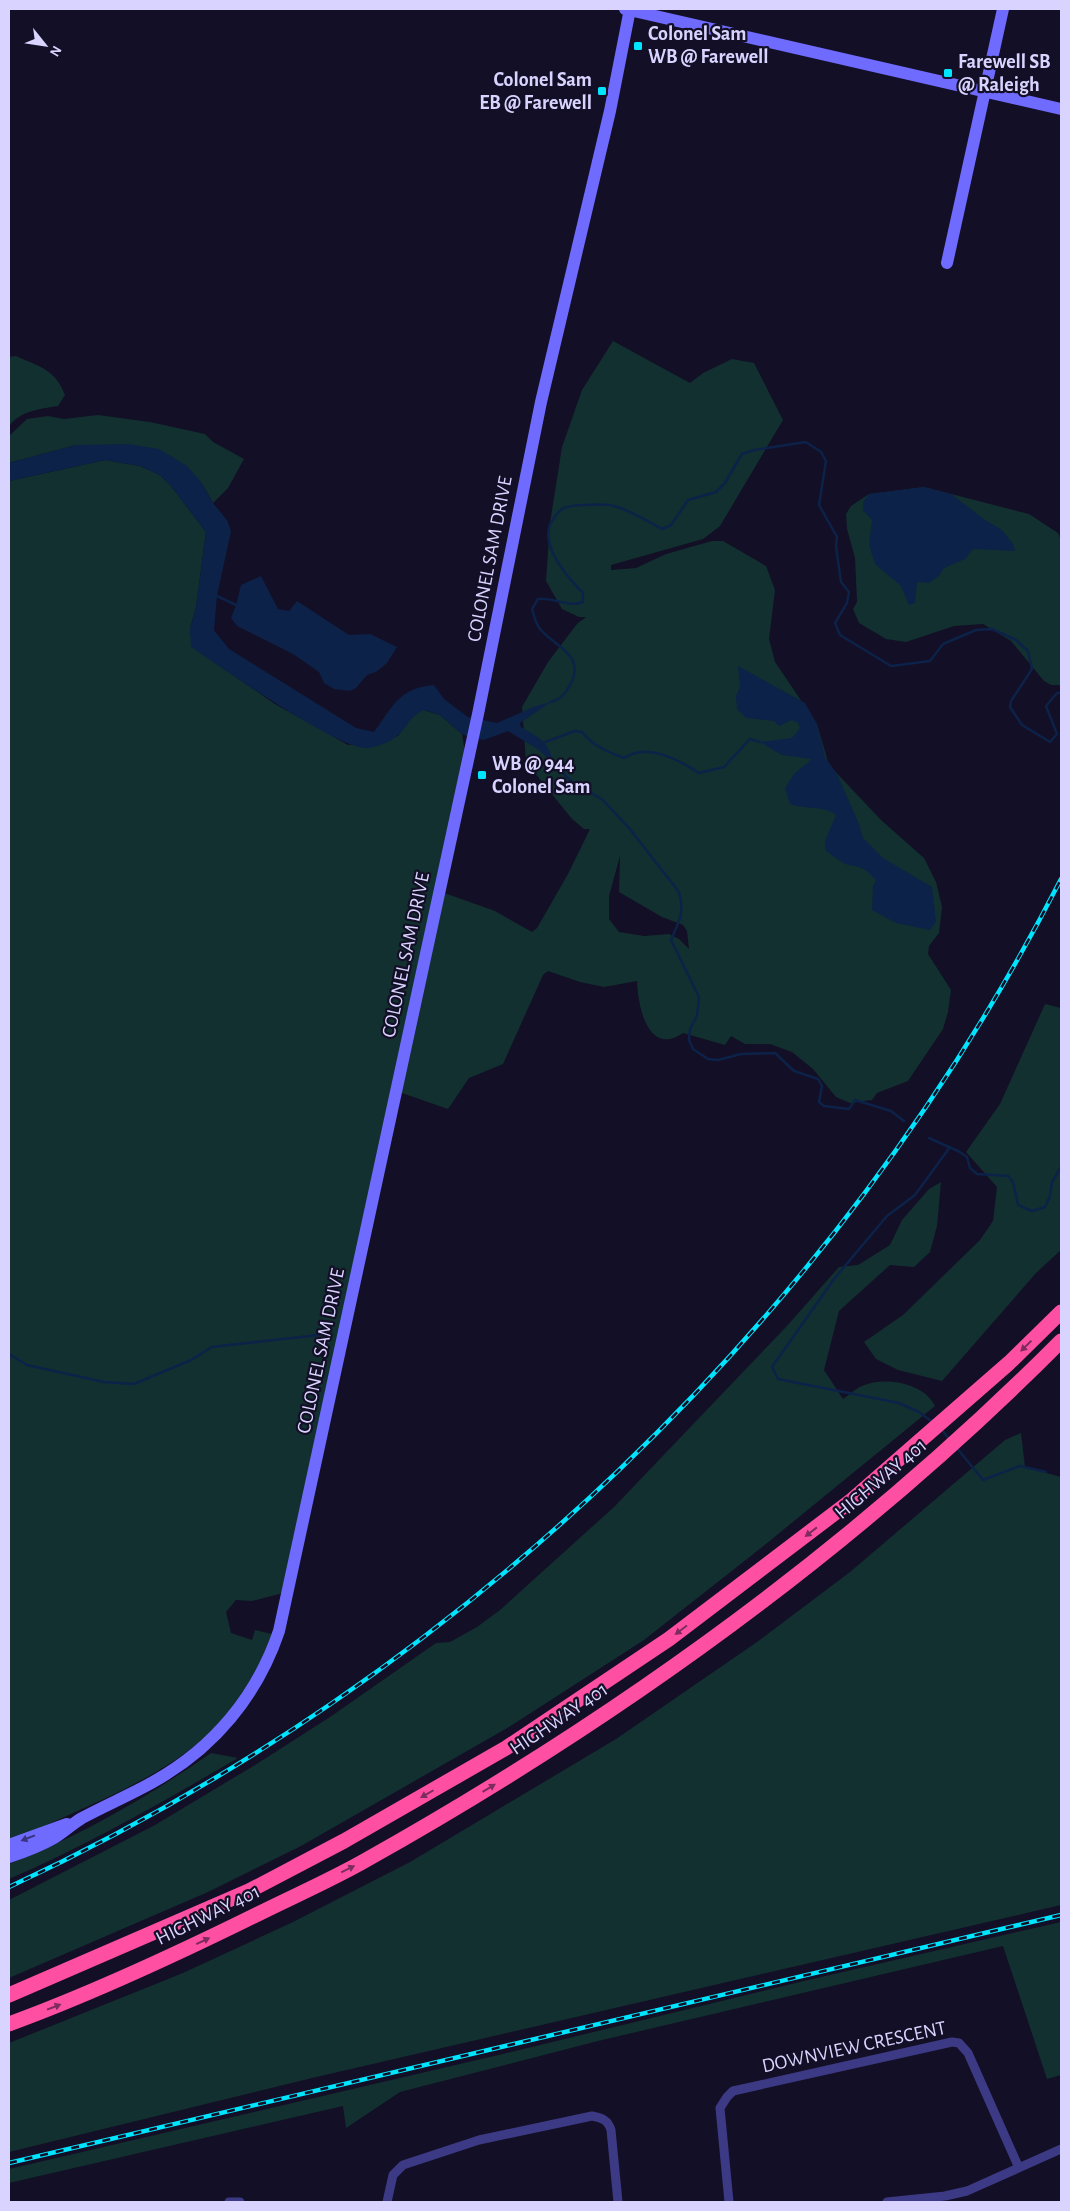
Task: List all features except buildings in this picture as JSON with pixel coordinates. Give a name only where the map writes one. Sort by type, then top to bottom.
[{"type":"highway","name":"HIGHWAY 401","points":[[9,1995],[250,1891],[344,1841],[506,1748],[669,1639],[852,1500],[1009,1363],[1061,1312]]},
{"type":"highway","name":"HIGHWAY 401","points":[[9,2024],[60,2005],[206,1940],[364,1861],[516,1772],[702,1648],[776,1591],[930,1463],[1061,1341]]},
{"type":"street","points":[[628,9],[1061,109]]},
{"type":"street","name":"COLONEL SAM DRIVE","points":[[9,1857],[53,1838],[81,1819],[168,1773],[210,1741],[238,1710],[254,1687],[273,1648],[285,1610],[478,714],[541,402],[610,111],[628,9]]},
{"type":"street","points":[[946,263],[1004,9]]},
{"type":"street","name":"COLONEL SAM DRIVE","points":[[9,1845],[81,1819]]},
{"type":"street","name":"DOWNVIEW CRESCENT","points":[[729,2202],[720,2108],[733,2091],[952,2042],[959,2043],[968,2053],[1019,2168]]},
{"type":"street","points":[[387,2202],[393,2175],[404,2165],[479,2140],[592,2116],[604,2119],[609,2123],[618,2202]]},
{"type":"street","points":[[887,2202],[924,2199],[959,2193],[1061,2149]]},
{"type":"street","points":[[228,2202],[240,2202]]},
{"type":"green space","points":[[613,341],[690,383],[703,373],[732,359],[754,363],[783,420],[720,526],[703,539],[611,565],[611,570],[636,568],[666,554],[712,541],[723,541],[766,566],[775,590],[769,639],[775,662],[817,724],[829,765],[881,820],[924,858],[936,882],[942,907],[939,933],[929,946],[928,954],[951,990],[943,1029],[908,1081],[877,1093],[872,1100],[850,1103],[836,1097],[813,1069],[792,1052],[770,1044],[745,1044],[731,1036],[725,1045],[683,1033],[671,1039],[661,1039],[653,1034],[647,1026],[640,1003],[637,981],[604,987],[580,982],[548,971],[543,975],[503,1064],[469,1078],[448,1109],[399,1092],[283,1593],[252,1601],[236,1600],[226,1612],[231,1633],[252,1640],[255,1630],[272,1634],[250,1683],[231,1711],[208,1735],[181,1756],[121,1791],[29,1833],[9,1840],[9,481],[105,460],[140,466],[160,475],[171,486],[206,532],[196,607],[190,629],[192,647],[275,704],[348,745],[398,736],[412,716],[423,710],[440,715],[462,734],[466,759],[436,890],[495,911],[532,932],[537,928],[568,874],[590,829],[584,829],[572,819],[526,762],[522,707],[548,662],[577,624],[586,617],[579,617],[562,609],[546,581],[550,523],[562,447],[582,390]],"holes":[[[620,856],[619,892],[662,917],[683,925],[687,931],[689,949],[679,939],[669,934],[644,936],[619,932],[609,919],[609,896]]]},
{"type":"green space","points":[[16,356],[46,370],[56,379],[65,395],[58,406],[25,414],[9,426],[9,357]]},
{"type":"green space","points":[[98,415],[150,422],[205,434],[213,442],[244,459],[228,488],[213,503],[201,482],[76,445],[9,463],[9,436],[27,419],[48,416],[64,419]]},
{"type":"green space","points":[[924,487],[1029,514],[1058,533],[1061,540],[1061,685],[1051,685],[1044,681],[1011,641],[983,624],[954,626],[906,642],[886,639],[859,623],[853,609],[857,602],[855,558],[847,529],[846,514],[851,506],[869,494]]},
{"type":"green space","points":[[1045,1004],[1061,1008],[1061,1250],[1036,1273],[942,1381],[898,1370],[876,1359],[864,1342],[903,1315],[980,1240],[993,1221],[997,1187],[966,1152],[1000,1104]]},
{"type":"green space","points":[[941,1182],[937,1226],[930,1252],[914,1267],[890,1265],[839,1311],[824,1370],[843,1399],[862,1386],[871,1383],[892,1382],[913,1387],[922,1392],[930,1398],[935,1406],[761,1548],[644,1640],[509,1727],[301,1846],[208,1892],[9,1978],[9,1900],[155,1825],[330,1717],[436,1643],[450,1642],[477,1627],[500,1610],[614,1507],[786,1327],[839,1267],[858,1265],[890,1245],[902,1220],[929,1189]]},
{"type":"green space","points":[[1021,1433],[1025,1467],[1061,1477],[1061,1905],[312,2078],[9,2152],[9,2043],[183,1973],[293,1922],[410,1862],[616,1739],[757,1642],[850,1572],[1005,1440]]},
{"type":"green space","points":[[211,1753],[238,1758],[153,1807],[9,1879],[9,1864],[88,1828],[163,1785]]},
{"type":"green space","points":[[1061,1922],[1061,2075],[1047,2079],[1003,1946],[598,2041],[400,2092],[346,2128],[343,2106],[9,2183],[9,2169]]},
{"type":"water","points":[[127,444],[159,449],[187,466],[201,482],[213,503],[227,520],[231,531],[217,596],[214,630],[229,649],[356,728],[374,732],[398,700],[405,694],[422,687],[434,685],[444,699],[468,717],[497,723],[536,706],[551,702],[520,723],[521,727],[542,740],[549,749],[552,762],[539,750],[508,731],[484,740],[471,738],[462,734],[440,715],[424,710],[415,716],[391,740],[369,748],[355,746],[308,723],[191,647],[190,629],[196,607],[206,532],[171,486],[160,475],[140,466],[105,460],[9,481],[9,463],[76,445]]},
{"type":"water","points":[[924,487],[951,494],[985,520],[1002,530],[1013,544],[1015,551],[973,549],[965,559],[944,568],[939,576],[929,583],[917,582],[915,603],[909,605],[901,586],[875,564],[869,545],[872,520],[863,510],[863,502],[869,494]]},
{"type":"water","points":[[261,576],[278,609],[289,611],[297,601],[349,635],[370,634],[397,647],[387,663],[376,672],[367,675],[356,688],[350,691],[334,689],[324,683],[319,672],[293,654],[237,626],[231,618],[241,585]]},
{"type":"water","points":[[738,666],[805,703],[817,724],[825,757],[837,774],[859,824],[863,838],[883,858],[932,887],[936,922],[930,930],[896,923],[872,910],[873,886],[876,880],[864,869],[843,863],[825,850],[825,841],[836,815],[826,810],[790,804],[785,788],[794,774],[812,759],[782,755],[760,742],[792,738],[800,728],[798,723],[792,720],[779,726],[774,721],[746,718],[737,709],[736,696],[740,687]]},
{"type":"waterway","points":[[551,702],[560,698],[567,691],[574,675],[574,666],[568,653],[539,628],[532,609],[538,599],[550,599],[572,604],[583,602],[583,593],[562,569],[551,550],[549,530],[558,512],[573,506],[610,505],[632,513],[662,529],[671,525],[688,500],[716,492],[725,483],[742,454],[754,450],[806,442],[821,452],[826,461],[819,505],[837,537],[836,546],[841,582],[849,592],[847,603],[835,623],[840,635],[891,666],[930,661],[943,644],[976,630],[992,629],[1016,640],[1028,651],[1032,669],[1011,701],[1010,707],[1022,725],[1050,742],[1057,734],[1046,706],[1057,693],[1061,693]]},
{"type":"waterway","points":[[217,596],[236,605]]},
{"type":"waterway","points":[[545,742],[575,731],[582,732],[596,745],[624,758],[633,754],[653,752],[673,758],[699,773],[724,767],[750,739],[760,742]]},
{"type":"waterway","points":[[552,762],[571,781],[603,800],[629,828],[679,892],[681,911],[679,922],[671,940],[699,997],[697,1016],[690,1029],[689,1040],[693,1049],[708,1059],[718,1060],[741,1054],[775,1053],[794,1071],[818,1079],[822,1086],[819,1102],[824,1106],[849,1109],[855,1100],[891,1111],[904,1121]]},
{"type":"waterway","points":[[929,1138],[967,1157],[970,1168],[977,1174],[1008,1176],[1013,1182],[1018,1205],[1032,1211],[1045,1207],[1050,1196],[1052,1182],[1061,1167]]},
{"type":"waterway","points":[[934,1423],[919,1412],[899,1403],[778,1379],[772,1367],[834,1279],[887,1216],[915,1195],[950,1147]]},
{"type":"waterway","points":[[9,1354],[27,1365],[104,1382],[134,1384],[191,1360],[212,1347],[319,1335]]},
{"type":"waterway","points":[[942,1430],[949,1439]]},
{"type":"waterway","points":[[956,1447],[983,1480],[1020,1466],[1046,1472]]},
{"type":"railway","points":[[9,1887],[174,1802],[331,1704],[480,1593],[619,1470],[747,1337],[864,1193],[969,1040],[1061,879]]},
{"type":"railway","points":[[9,2163],[1061,1915]]},
{"type":"place","name":"Colonel Sam WB @ Farewell","points":[[638,46]]},
{"type":"place","name":"Farewell SB @ Raleigh","points":[[948,73]]},
{"type":"place","name":"Colonel Sam EB @ Farewell","points":[[602,91]]},
{"type":"place","name":"WB @ 944 Colonel Sam","points":[[482,775]]}]
